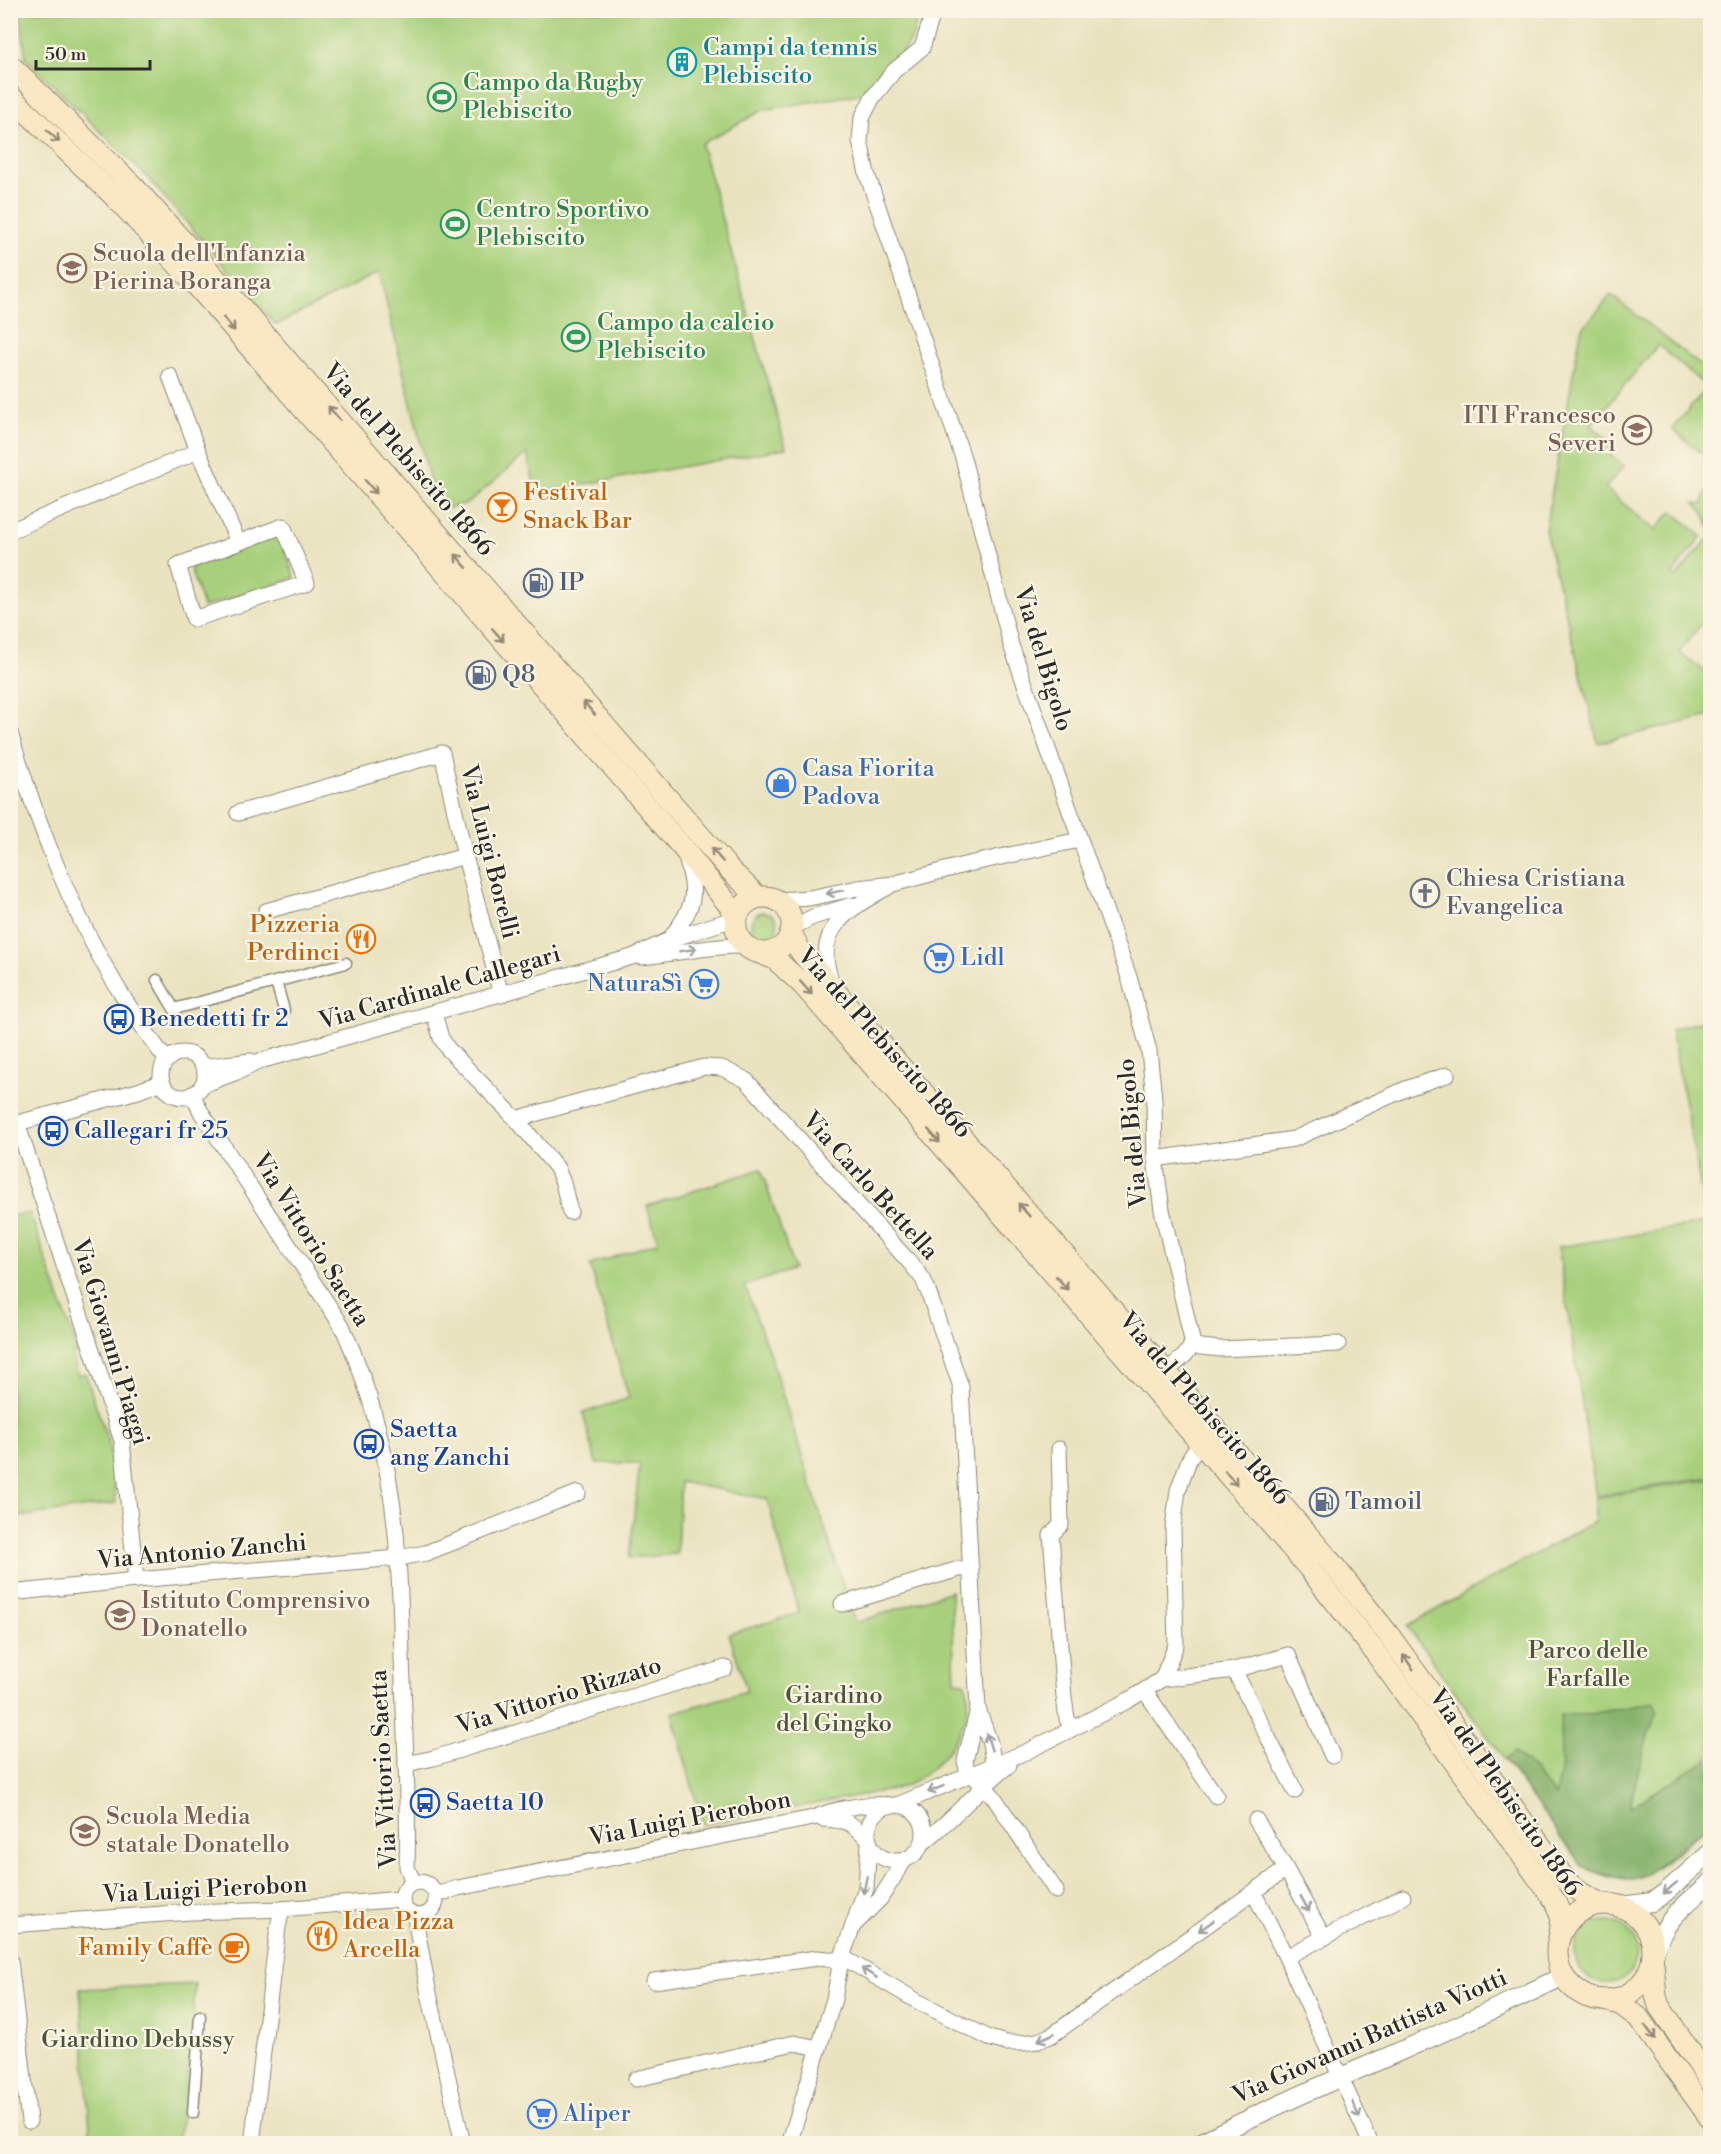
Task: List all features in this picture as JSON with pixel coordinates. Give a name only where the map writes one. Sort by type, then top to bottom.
[{"type":"main road","name":"Via del Plebiscito 1866","points":[[10,65],[134,187],[730,870],[768,898]]},
{"type":"main road","name":"Via del Plebiscito 1866","points":[[10,96],[117,199],[190,279],[682,847],[737,916]]},
{"type":"main road","points":[[768,898],[787,908],[792,930],[787,942],[779,949],[770,952],[753,949],[737,933],[737,916],[749,900],[768,898]]},
{"type":"main road","name":"Via del Plebiscito 1866","points":[[792,930],[801,952],[1348,1583],[1564,1878],[1586,1898],[1600,1903]]},
{"type":"main road","name":"Via del Plebiscito 1866","points":[[753,949],[775,959],[803,985],[1308,1568],[1372,1648],[1555,1901],[1562,1919],[1560,1933]]},
{"type":"main road","points":[[1710,2081],[1659,2006],[1656,1996],[1653,1942],[1646,1925],[1633,1911],[1622,1906],[1600,1903],[1583,1908],[1569,1919],[1560,1933],[1557,1954],[1563,1976],[1579,1993],[1620,2004],[1638,2017],[1710,2118]]},
{"type":"main road","points":[[1604,2000],[1617,1999],[1630,1994],[1641,1985],[1654,1958]]},
{"type":"street","name":"Via del Bigolo","points":[[934,10],[922,48],[894,71],[873,97],[862,118],[860,141],[867,174],[963,458],[1011,645],[1129,978],[1149,1051],[1154,1098],[1155,1159],[1162,1210],[1192,1334],[1192,1346]]},
{"type":"street","points":[[170,376],[198,451],[238,542]]},
{"type":"street","points":[[10,531],[198,451]]},
{"type":"street","points":[[283,526],[307,583],[194,619],[178,565],[238,542],[283,526]]},
{"type":"street","points":[[10,732],[46,841],[81,922],[107,972],[166,1060],[162,1066],[162,1082],[174,1095],[187,1096],[197,1090],[204,1075],[202,1065]]},
{"type":"street","name":"Via Luigi Borelli","points":[[238,813],[442,753],[465,856],[501,995]]},
{"type":"street","points":[[768,898],[809,898],[858,888],[893,884],[964,865],[1079,840]]},
{"type":"street","name":"Via Cardinale Callegari","points":[[669,940],[686,917],[694,897],[692,876],[682,847]]},
{"type":"street","points":[[266,911],[465,856]]},
{"type":"street","points":[[835,991],[827,966],[828,940],[838,920],[860,903],[893,884]]},
{"type":"street","points":[[792,930],[813,917],[860,903]]},
{"type":"street","name":"Via Cardinale Callegari","points":[[166,1060],[177,1053],[185,1053],[192,1055],[202,1065],[209,1066],[260,1061],[632,957],[669,940],[737,916]]},
{"type":"street","name":"Via Cardinale Callegari","points":[[632,957],[664,955],[717,946],[753,949]]},
{"type":"street","points":[[157,980],[174,1010],[346,963]]},
{"type":"street","points":[[276,982],[284,1010]]},
{"type":"street","points":[[434,1013],[441,1038],[448,1049],[516,1119],[557,1168],[570,1212]]},
{"type":"street","name":"Via Cardinale Callegari","points":[[197,1090],[260,1061]]},
{"type":"street","name":"Via Carlo Bettella","points":[[516,1119],[704,1067],[722,1068],[746,1080],[923,1279],[960,1387],[978,1709],[990,1743],[986,1775],[967,1769],[965,1761],[978,1709]]},
{"type":"street","points":[[1155,1159],[1294,1139],[1408,1088],[1447,1075]]},
{"type":"street","points":[[14,1124],[138,1091],[162,1082]]},
{"type":"street","name":"Via Vittorio Saetta","points":[[197,1090],[201,1112],[342,1326],[356,1355],[375,1417],[392,1504],[398,1558],[406,1764],[407,1868],[413,1882]]},
{"type":"street","name":"Via Giovanni Piaggi","points":[[14,1124],[122,1442],[136,1580]]},
{"type":"street","points":[[1165,1372],[1188,1353],[1192,1346],[1220,1348],[1338,1344]]},
{"type":"street","points":[[1162,1679],[1176,1645],[1173,1528],[1178,1490],[1189,1460],[1202,1445]]},
{"type":"street","points":[[1059,1449],[1061,1525],[1051,1535],[1064,1697],[1067,1719],[1072,1727]]},
{"type":"street","name":"Via Antonio Zanchi","points":[[10,1593],[398,1558],[426,1553],[578,1493]]},
{"type":"street","points":[[842,1604],[971,1568]]},
{"type":"street","points":[[789,2144],[834,1999],[842,1960],[866,1888],[869,1826],[875,1815],[894,1805],[986,1775],[1072,1727],[1145,1691],[1162,1679],[1234,1670],[1288,1655],[1332,1756]]},
{"type":"street","name":"Via Vittorio Rizzato","points":[[406,1764],[434,1758],[726,1668]]},
{"type":"street","points":[[1234,1670],[1295,1791]]},
{"type":"street","points":[[1145,1691],[1216,1796]]},
{"type":"street","points":[[853,1926],[879,1899],[904,1861],[917,1853],[924,1842],[938,1830],[986,1775]]},
{"type":"street","points":[[986,1775],[993,1796],[1056,1891]]},
{"type":"street","name":"Via Luigi Pierobon","points":[[436,1895],[458,1888],[813,1818],[831,1811],[870,1804],[894,1805]]},
{"type":"street","points":[[894,1805],[912,1809],[918,1814],[924,1827],[924,1842]]},
{"type":"street","name":"Via Luigi Pierobon","points":[[813,1818],[843,1820],[852,1824],[869,1840]]},
{"type":"street","points":[[1256,1820],[1324,1938]]},
{"type":"street","points":[[869,1840],[876,1853],[886,1860],[904,1861]]},
{"type":"street","points":[[1622,1906],[1652,1902],[1710,1853]]},
{"type":"street","points":[[654,1981],[817,1958],[849,1961],[917,2001],[989,2038],[1006,2043],[1038,2041],[1052,2035],[1286,1869]]},
{"type":"street","name":"Via Vittorio Saetta","points":[[417,1916],[405,1910],[401,1899],[404,1889],[413,1882],[427,1883],[436,1895]]},
{"type":"street","points":[[1654,1958],[1659,1936],[1668,1922],[1710,1883]]},
{"type":"street","points":[[1254,1893],[1286,1957],[1371,2144]]},
{"type":"street","points":[[436,1895],[435,1905],[430,1912],[417,1916],[416,1924],[428,1989],[463,2144]]},
{"type":"street","points":[[1286,1957],[1403,1896]]},
{"type":"street","name":"Via Luigi Pierobon","points":[[10,1924],[191,1912],[282,1909],[401,1899]]},
{"type":"street","points":[[252,2144],[282,1909]]},
{"type":"street","points":[[10,1961],[29,2121]]},
{"type":"street","name":"Via Giovanni Battista Viotti","points":[[1198,2144],[1261,2112],[1466,2022],[1563,1976]]},
{"type":"street","points":[[193,2113],[200,2016]]},
{"type":"street","points":[[636,2079],[794,2043],[819,2048]]},
{"type":"green space","name":"Centro Sportivo Plebiscito","points":[[20,11],[917,11],[914,34],[891,69],[865,93],[763,110],[701,144],[786,448],[536,493],[527,453],[468,503],[448,508],[432,490],[379,272],[276,325],[146,176],[26,59]]},
{"type":"green space","name":"ITI Francesco Severi","points":[[1611,295],[1710,373],[1703,384],[1658,345],[1591,425],[1614,445],[1609,453],[1624,466],[1605,488],[1655,530],[1672,511],[1702,536],[1672,574],[1676,577],[1708,539],[1710,541],[1710,613],[1679,652],[1710,675],[1710,716],[1598,743],[1545,530],[1581,330]]},
{"type":"green space","points":[[1710,384],[1710,460],[1672,429]]},
{"type":"green space","points":[[1710,486],[1710,529],[1704,513],[1695,503],[1703,504]]},
{"type":"green space","points":[[279,535],[295,578],[203,607],[190,568]]},
{"type":"green space","points":[[764,912],[773,916],[777,925],[773,934],[764,938],[755,934],[751,925],[755,916]]},
{"type":"green space","points":[[1710,1019],[1710,1237],[1671,1029]]},
{"type":"green space","name":"Giardino del Gingko","points":[[761,1169],[794,1269],[745,1286],[769,1352],[855,1623],[951,1591],[955,1681],[964,1682],[968,1696],[967,1710],[963,1725],[945,1754],[922,1776],[906,1786],[703,1825],[672,1713],[747,1691],[729,1634],[799,1613],[767,1499],[680,1482],[677,1554],[629,1558],[640,1463],[596,1463],[583,1413],[629,1398],[590,1265],[658,1242],[647,1206]]},
{"type":"green space","points":[[30,1213],[78,1352],[72,1355],[78,1375],[85,1373],[109,1444],[116,1503],[11,1518],[11,1216]]},
{"type":"green space","points":[[1705,1223],[1710,1249],[1710,1477],[1596,1496],[1558,1247]]},
{"type":"green space","name":"Parco delle Farfalle","points":[[1710,1479],[1710,1824],[1670,1858],[1646,1873],[1626,1880],[1615,1878],[1582,1866],[1407,1626],[1595,1521],[1595,1498]]},
{"type":"green space","points":[[1655,1702],[1658,1710],[1648,1735],[1629,1808],[1710,1758],[1710,1824],[1647,1874],[1628,1880],[1582,1866],[1505,1760],[1514,1752],[1533,1769],[1555,1796],[1561,1765],[1560,1714],[1584,1715]]},
{"type":"green space","points":[[1606,1921],[1628,1930],[1637,1952],[1628,1974],[1606,1983],[1584,1974],[1575,1952],[1584,1930]]},
{"type":"green space","name":"Giardino Debussy","points":[[195,1984],[192,2043],[178,2143],[91,2143],[80,1989]]},
{"type":"place","name":"Campi da tennis Plebiscito","points":[[682,62]]},
{"type":"place","name":"Campo da Rugby Plebiscito","points":[[442,97]]},
{"type":"place","name":"Centro Sportivo Plebiscito","points":[[455,224]]},
{"type":"place","name":"Scuola dell'Infanzia Pierina Boranga","points":[[72,268]]},
{"type":"place","name":"Campo da calcio Plebiscito","points":[[576,337]]},
{"type":"place","name":"ITI Francesco Severi","points":[[1637,430]]},
{"type":"place","name":"Festival Snack Bar","points":[[502,507]]},
{"type":"place","name":"IP","points":[[538,583]]},
{"type":"place","name":"Q8","points":[[481,675]]},
{"type":"place","name":"Casa Fiorita Padova","points":[[781,783]]},
{"type":"place","name":"Chiesa Cristiana Evangelica","points":[[1425,893]]},
{"type":"place","name":"Pizzeria Perdinci","points":[[361,939]]},
{"type":"place","name":"Lidl","points":[[939,958]]},
{"type":"place","name":"NaturaSì","points":[[704,984]]},
{"type":"place","name":"Benedetti fr 2","points":[[119,1019]]},
{"type":"place","name":"Callegari fr 25","points":[[53,1131]]},
{"type":"place","name":"Saetta ang Zanchi","points":[[369,1444]]},
{"type":"place","name":"Tamoil","points":[[1324,1502]]},
{"type":"place","name":"Istituto Comprensivo Donatello","points":[[120,1615]]},
{"type":"place","name":"Saetta 10","points":[[425,1803]]},
{"type":"place","name":"Scuola Media statale Donatello","points":[[85,1831]]},
{"type":"place","name":"Idea Pizza Arcella","points":[[322,1936]]},
{"type":"place","name":"Family Caffè","points":[[234,1948]]},
{"type":"place","name":"Aliper","points":[[542,2114]]}]
